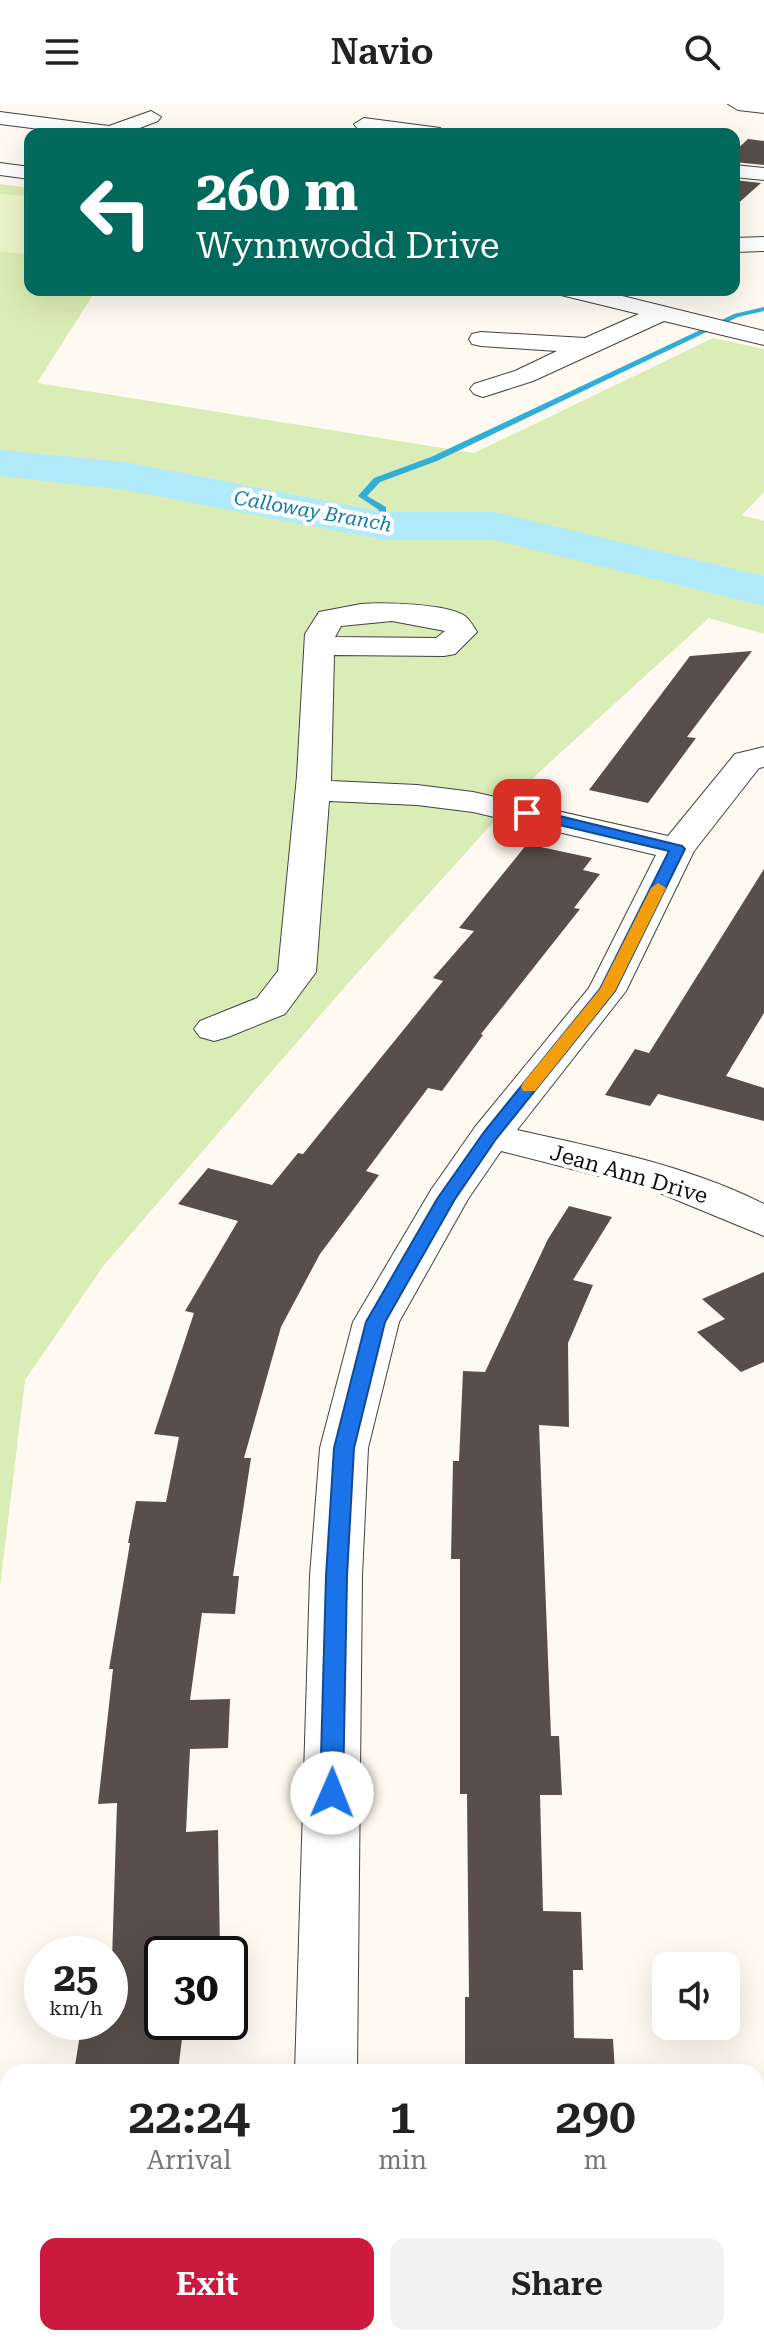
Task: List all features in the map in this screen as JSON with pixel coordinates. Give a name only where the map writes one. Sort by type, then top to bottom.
[{"type":"street","points":[[738,104],[764,107]]},
{"type":"street","points":[[47,128],[82,110]]},
{"type":"street","points":[[119,128],[158,110]]},
{"type":"street","points":[[140,128],[158,110]]},
{"type":"street","points":[[0,118],[24,129]]},
{"type":"street","points":[[364,121],[405,128]]},
{"type":"street","points":[[0,169],[24,172]]},
{"type":"street","points":[[740,172],[764,174]]},
{"type":"street","points":[[740,245],[764,244]]},
{"type":"street","points":[[593,296],[764,338]]},
{"type":"street","points":[[483,389],[524,376],[660,313]]},
{"type":"street","points":[[481,339],[587,346]]},
{"type":"street","points":[[214,1029],[271,1006],[297,972],[313,790],[319,646]]},
{"type":"street","points":[[326,2064],[336,1576],[344,1448],[376,1322],[446,1199],[490,1136],[607,991],[677,849],[747,761],[764,757]]},
{"type":"street","points":[[313,790],[417,795],[527,813],[677,849]]},
{"type":"street","name":"Jean Ann Drive","points":[[490,1136],[629,1169],[685,1186],[764,1222]]},
{"type":"green space","points":[[0,184],[24,187],[24,296],[92,296],[37,383],[474,453],[713,338],[764,349],[764,492],[742,515],[764,521],[764,634],[709,618],[536,775],[350,981],[104,1265],[25,1380],[0,1588]]},
{"type":"green space","points":[[0,194],[24,196],[24,254],[0,252]]},
{"type":"building","points":[[748,139],[764,141],[764,165],[740,163],[740,146]]},
{"type":"building","points":[[740,181],[761,183],[740,202]]},
{"type":"building","points":[[752,651],[687,737],[696,738],[648,803],[589,790],[690,656]]},
{"type":"building","points":[[527,844],[592,858],[583,870],[600,874],[574,908],[580,909],[481,1034],[442,1091],[428,1088],[366,1171],[379,1175],[320,1254],[281,1327],[244,1458],[251,1458],[233,1576],[239,1576],[235,1614],[202,1613],[190,1700],[230,1699],[228,1748],[190,1749],[186,1832],[218,1830],[220,1936],[144,1936],[144,2040],[182,2040],[179,2064],[75,2064],[79,2040],[128,2040],[128,1936],[113,1936],[117,1803],[98,1804],[113,1669],[109,1669],[136,1501],[166,1502],[179,1437],[154,1434],[194,1313],[185,1311],[238,1221],[178,1204],[208,1168],[272,1185],[298,1153],[303,1154],[443,981],[433,978],[474,931],[459,928]]},
{"type":"building","points":[[764,869],[764,1013],[726,1076],[764,1088],[764,1121],[658,1094],[650,1106],[605,1095],[635,1049],[649,1053]]},
{"type":"building","points":[[569,1206],[612,1217],[573,1280],[593,1285],[568,1343],[569,1427],[539,1425],[551,1736],[559,1736],[562,1795],[540,1795],[543,1911],[581,1912],[583,1970],[573,1970],[574,2038],[613,2039],[615,2064],[465,2064],[465,1997],[469,1997],[467,1794],[460,1794],[460,1559],[451,1559],[453,1461],[459,1461],[463,1371],[485,1372],[548,1239]]},
{"type":"building","points":[[764,1272],[764,1362],[741,1372],[697,1332],[725,1319],[702,1299]]},
{"type":"waterway","points":[[361,522],[382,515],[383,509],[362,496],[377,480],[434,459],[736,315],[764,309]]},
{"type":"waterway","name":"Calloway Branch","points":[[0,463],[125,476],[384,526],[494,526],[764,591]]},
{"type":"slow traffic","points":[[529,1087],[607,991],[658,888]]},
{"type":"route","points":[[332,1793],[336,1576],[344,1448],[376,1322],[446,1199],[490,1136],[607,991],[677,849],[527,813]]}]
